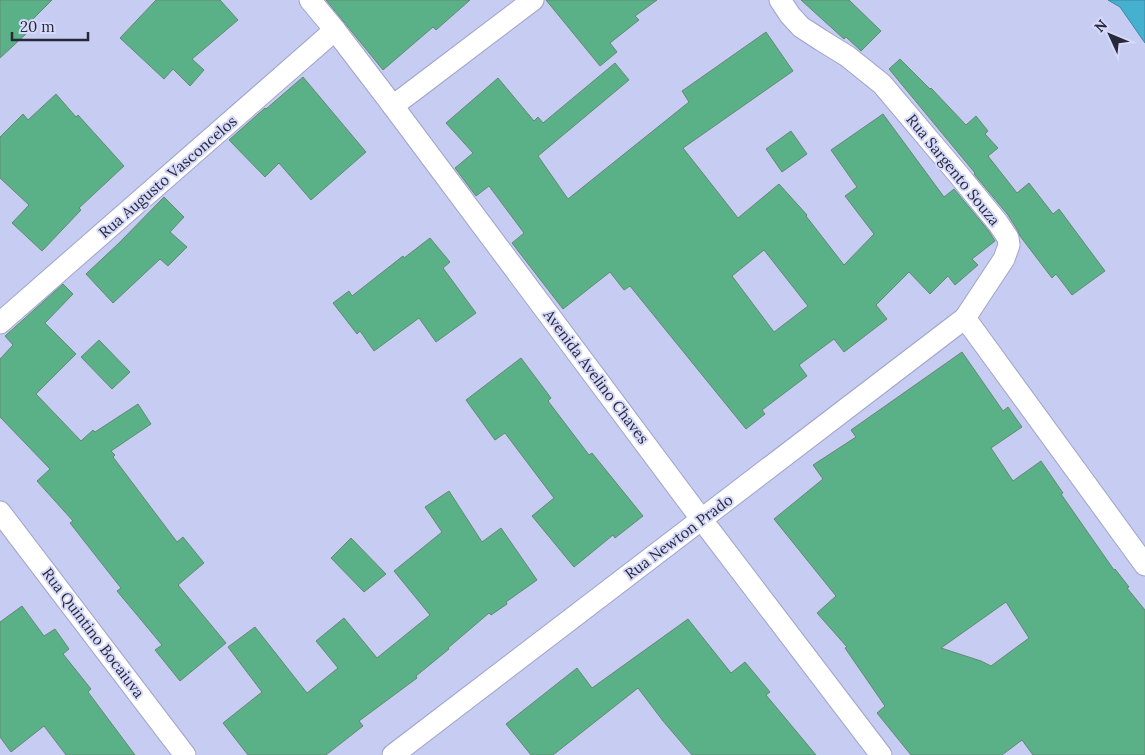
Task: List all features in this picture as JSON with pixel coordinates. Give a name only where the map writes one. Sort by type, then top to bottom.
[{"type":"street","name":"Avenida Avelino Chaves","points":[[310,0],[336,30],[702,520],[881,755]]},
{"type":"street","points":[[393,106],[533,0]]},
{"type":"street","name":"Rua Sargento Souza","points":[[780,0],[801,27],[847,56],[882,84],[958,174],[1008,238],[1009,246],[1004,260],[965,318]]},
{"type":"street","name":"Rua Augusto Vasconcelos","points":[[0,323],[336,30]]},
{"type":"street","points":[[965,318],[1145,565]]},
{"type":"street","name":"Rua Newton Prado","points":[[393,755],[965,318]]},
{"type":"street","name":"Rua Quintino Bocaiuva","points":[[0,512],[185,755]]},
{"type":"water","points":[[1108,0],[1145,0],[1145,43],[1120,7]]},
{"type":"building","points":[[0,0],[52,0],[23,29],[27,33],[0,58]]},
{"type":"building","points":[[156,0],[220,0],[238,20],[192,59],[204,70],[190,86],[173,69],[164,79],[120,38]]},
{"type":"building","points":[[326,0],[470,0],[436,30],[433,27],[383,70]]},
{"type":"building","points":[[546,0],[657,0],[635,16],[639,20],[610,43],[617,52],[600,66]]},
{"type":"building","points":[[801,0],[849,0],[881,31],[861,51],[846,37],[844,39]]},
{"type":"building","points":[[766,32],[793,71],[683,148],[738,218],[779,184],[807,215],[844,265],[874,234],[845,196],[857,187],[831,150],[883,114],[944,197],[954,189],[995,241],[972,259],[978,265],[955,285],[948,276],[930,294],[909,272],[876,305],[887,319],[844,352],[834,339],[799,365],[807,376],[762,410],[765,414],[746,429],[630,286],[624,290],[610,272],[563,309],[512,243],[524,233],[489,186],[476,196],[455,168],[473,153],[446,123],[498,78],[534,121],[538,117],[543,123],[615,63],[629,80],[538,156],[568,199],[689,102],[682,91]],"holes":[[[764,250],[808,306],[774,332],[732,276]]]},
{"type":"building","points":[[900,59],[966,125],[976,116],[988,131],[985,134],[998,148],[988,156],[1017,193],[1029,183],[1053,214],[1059,209],[1105,271],[1072,295],[1056,274],[1052,278],[1020,236],[1008,215],[889,69]]},
{"type":"building","points":[[303,77],[366,152],[311,200],[279,163],[265,177],[229,140]]},
{"type":"building","points":[[56,94],[76,117],[78,115],[124,166],[79,208],[81,210],[42,251],[12,223],[29,205],[0,178],[0,137],[23,114],[28,120]]},
{"type":"building","points":[[791,131],[807,154],[782,172],[766,149]]},
{"type":"building","points":[[164,197],[184,217],[170,232],[187,247],[168,266],[160,259],[113,303],[86,274]]},
{"type":"building","points":[[430,238],[450,262],[443,268],[476,313],[436,342],[419,318],[374,351],[360,331],[357,334],[333,303],[349,291],[352,296],[403,256],[404,258]]},
{"type":"building","points":[[63,284],[73,294],[45,323],[76,354],[36,394],[81,441],[93,430],[95,432],[138,404],[151,424],[111,451],[115,455],[113,457],[177,542],[183,537],[204,563],[178,585],[226,643],[180,681],[155,650],[162,645],[117,591],[121,588],[70,523],[73,521],[37,481],[50,469],[0,417],[0,359],[13,345],[5,336]]},
{"type":"building","points":[[99,340],[130,372],[112,389],[81,357]]},
{"type":"building","points":[[962,352],[1003,411],[1008,407],[1022,427],[991,448],[1013,481],[1041,461],[1063,493],[1061,494],[1114,570],[1145,610],[1145,755],[1033,755],[1022,740],[1002,755],[911,755],[877,713],[885,706],[845,648],[847,647],[817,613],[836,596],[774,519],[823,479],[813,465],[856,437],[851,430]],"holes":[[[1006,602],[1029,638],[991,666],[941,648]]]},
{"type":"building","points":[[521,358],[551,398],[548,401],[589,455],[592,453],[643,516],[615,538],[613,535],[574,567],[532,516],[554,498],[505,433],[495,440],[466,400]]},
{"type":"building","points":[[449,491],[482,542],[501,528],[537,580],[491,615],[489,613],[416,676],[417,678],[359,721],[363,726],[326,755],[248,755],[223,723],[262,692],[228,647],[255,627],[307,693],[338,668],[316,641],[344,618],[377,658],[430,615],[394,571],[442,532],[425,507]]},
{"type":"building","points":[[351,538],[386,574],[364,592],[331,558]]},
{"type":"building","points":[[22,606],[44,636],[55,629],[69,649],[63,654],[91,689],[88,692],[135,755],[66,755],[44,726],[11,752],[0,737],[0,622]]},
{"type":"building","points":[[688,619],[731,673],[745,662],[770,692],[766,695],[816,755],[692,755],[638,688],[553,755],[531,755],[506,724],[577,668],[592,688]]}]
